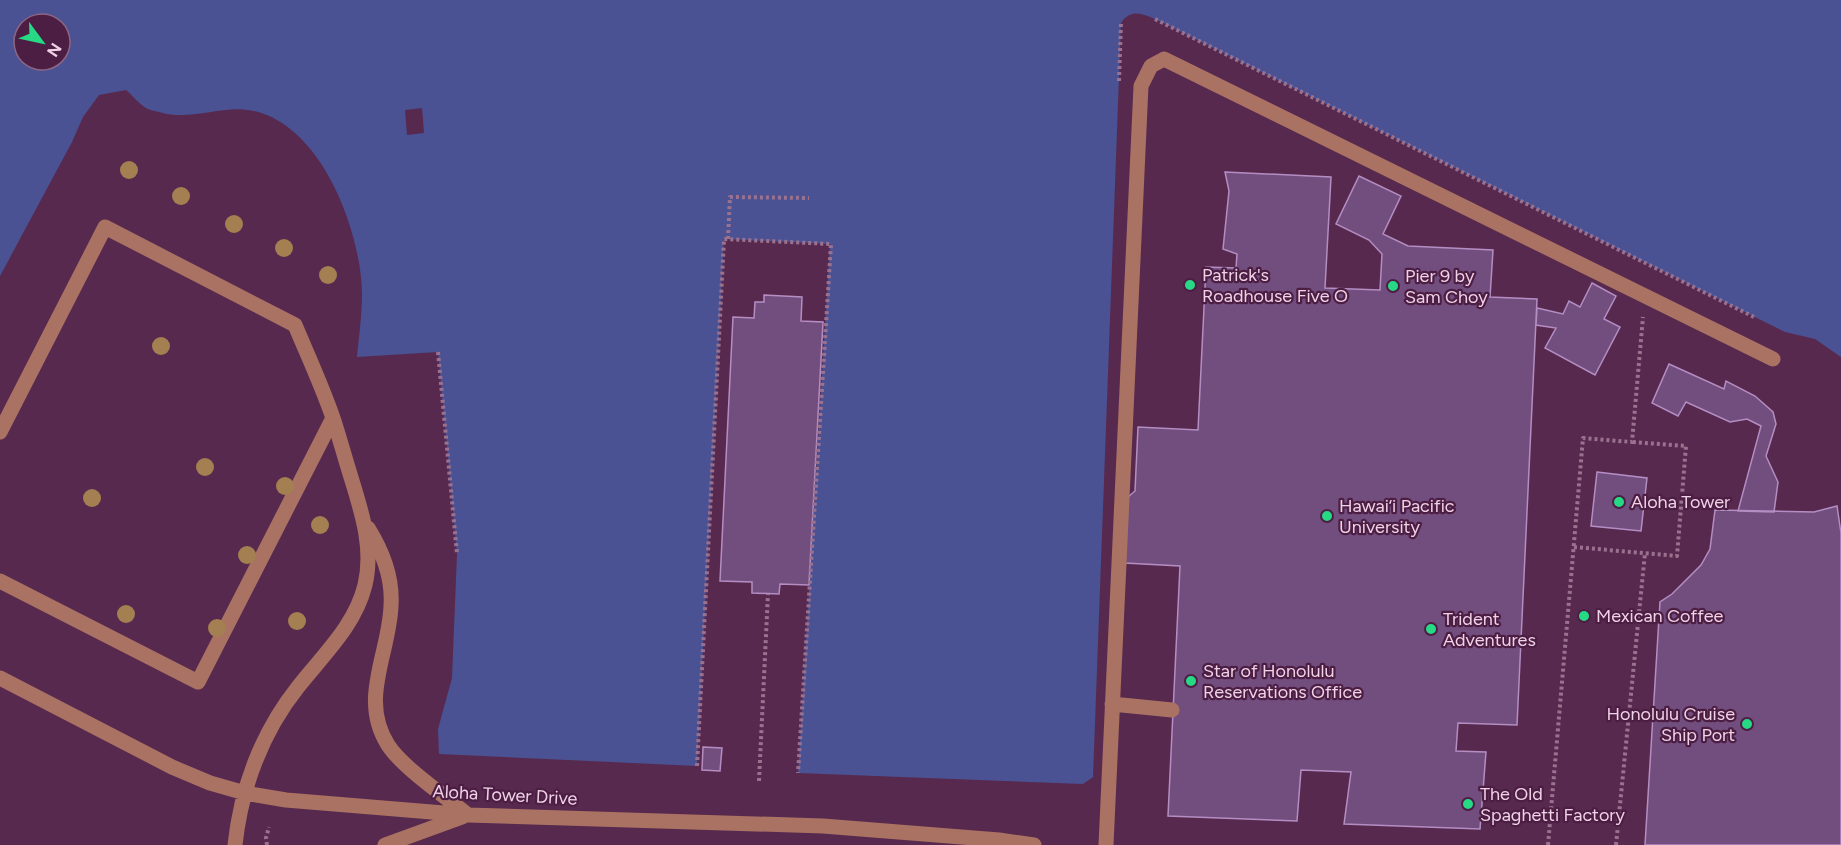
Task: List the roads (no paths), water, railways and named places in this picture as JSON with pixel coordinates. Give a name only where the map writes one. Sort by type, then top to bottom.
[{"type":"street","points":[[1106,845],[1141,86],[1151,66],[1164,59],[1773,358]]},
{"type":"street","points":[[0,432],[105,227],[296,325],[333,418],[364,522],[368,564],[360,601],[342,633],[297,687],[278,716],[255,760],[244,793],[235,845]]},
{"type":"street","points":[[0,581],[198,682],[333,418]]},
{"type":"street","points":[[364,522],[381,552],[391,587],[389,626],[374,692],[376,718],[381,734],[400,760],[468,815]]},
{"type":"street","name":"Aloha Tower Drive","points":[[0,678],[210,783],[244,793],[286,800],[468,815],[823,826],[1034,845]]},
{"type":"street","points":[[1112,705],[1172,710]]},
{"type":"street","points":[[386,845],[468,815]]},
{"type":"water","points":[[0,0],[1841,0],[1841,357],[1815,339],[1785,332],[1155,19],[1132,14],[1121,23],[1093,777],[1083,784],[798,773],[830,244],[724,239],[697,766],[439,754],[438,729],[452,678],[457,554],[438,352],[357,357],[362,293],[360,268],[345,212],[333,184],[318,159],[299,137],[278,121],[254,111],[242,109],[171,115],[147,109],[126,90],[99,95],[83,117],[72,142],[0,276]]},
{"type":"place","name":"Patrick's Roadhouse Five O","points":[[1190,285]]},
{"type":"place","name":"Pier 9 by Sam Choy","points":[[1393,286]]},
{"type":"place","name":"Aloha Tower","points":[[1619,502]]},
{"type":"place","name":"Hawai‘i Pacific University","points":[[1327,516]]},
{"type":"place","name":"Mexican Coffee","points":[[1584,616]]},
{"type":"place","name":"Trident Adventures","points":[[1431,629]]},
{"type":"place","name":"Star of Honolulu Reservations Office","points":[[1191,681]]},
{"type":"place","name":"Honolulu Cruise Ship Port","points":[[1747,724]]},
{"type":"place","name":"The Old Spaghetti Factory","points":[[1468,804]]}]
